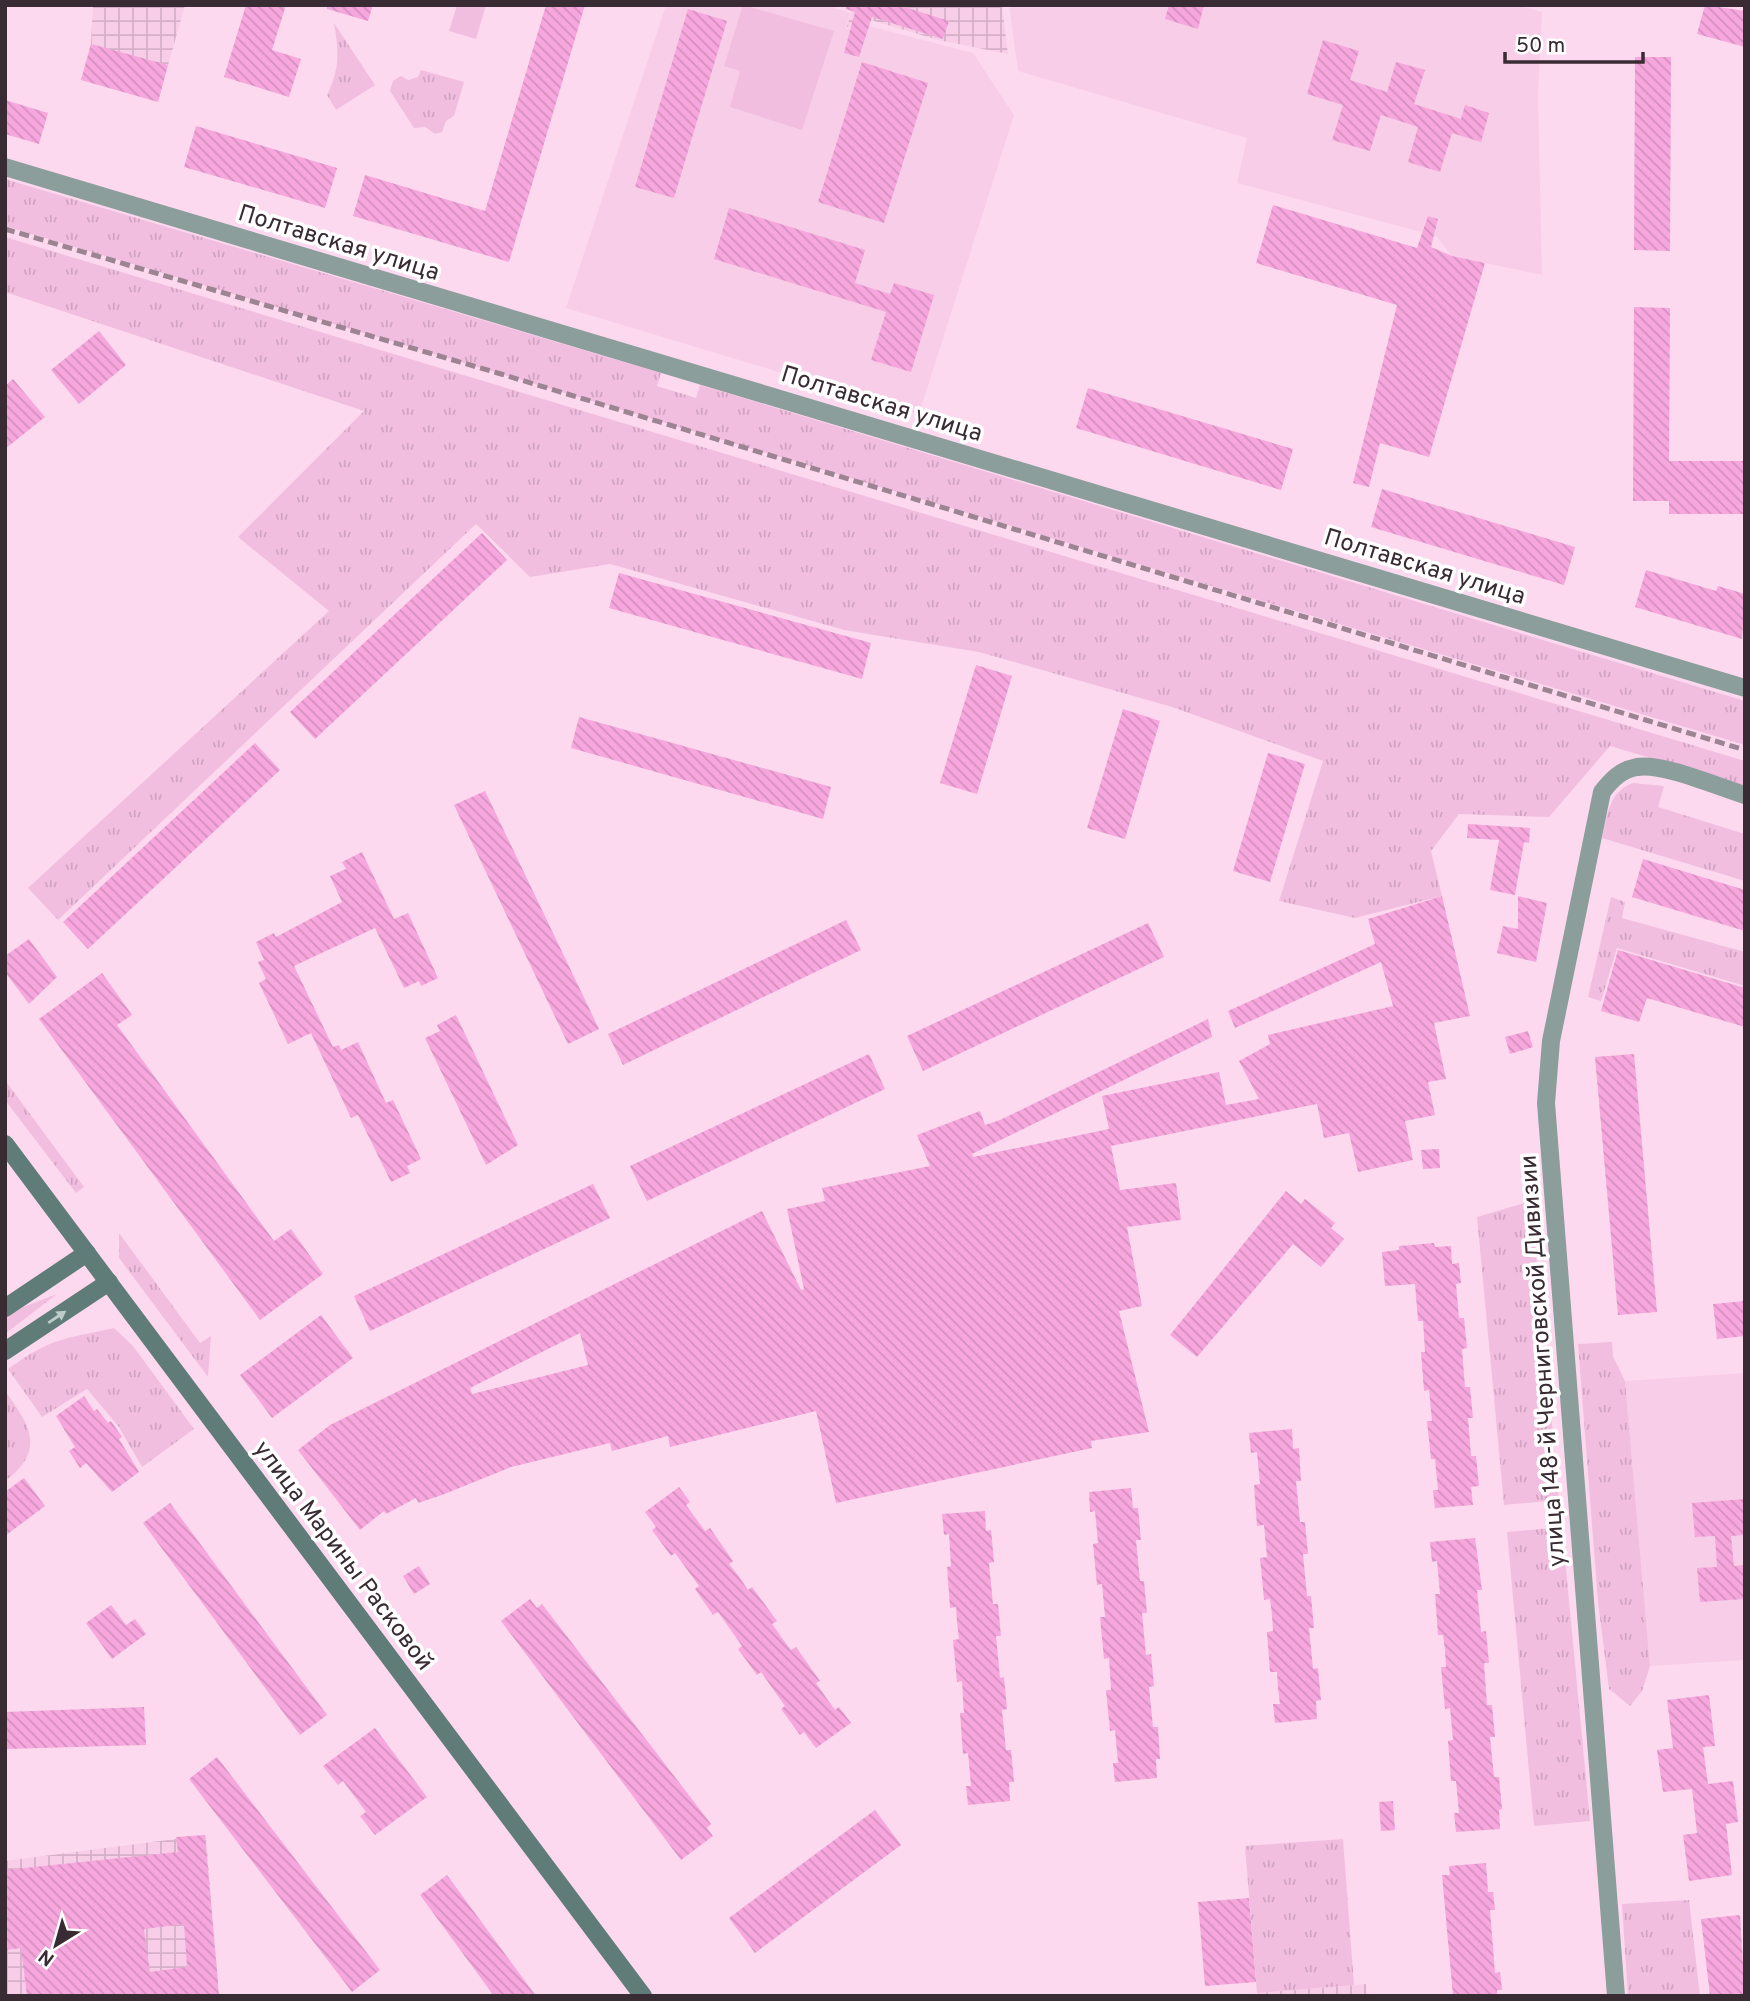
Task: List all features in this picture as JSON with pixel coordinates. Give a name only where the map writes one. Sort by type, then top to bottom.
[{"type":"main road","name":"улица Марины Расковой","points":[[5,1144],[643,1996]]},
{"type":"main road","points":[[5,1308],[87,1253]]},
{"type":"main road","points":[[5,1351],[109,1282]]},
{"type":"street","name":"Полтавская улица","points":[[5,167],[1745,688]]},
{"type":"street","name":"улица 148-й Черниговской Дивизии","points":[[1616,1996],[1546,1103],[1551,1041],[1602,792],[1613,777],[1639,767],[1657,768],[1745,795]]},
{"type":"shaded area","points":[[93,5],[185,5],[158,101],[81,80],[91,44]]},
{"type":"shaded area","points":[[666,5],[826,5],[850,13],[846,28],[866,33],[869,26],[973,53],[1014,115],[919,414],[566,308]]},
{"type":"shaded area","points":[[853,5],[1002,5],[1008,54],[938,40],[871,20],[866,31],[847,27]]},
{"type":"shaded area","points":[[1009,5],[1518,5],[1542,12],[1538,94],[1542,275],[1452,256],[1436,236],[1237,183],[1247,138],[1018,71]]},
{"type":"shaded area","points":[[1745,1373],[1745,1660],[1650,1666],[1625,1381]]},
{"type":"shaded area","points":[[206,1835],[219,1996],[5,1996],[5,1861]]},
{"type":"shaded area","points":[[1366,1984],[1367,1996],[1257,1996],[1257,1993]]},
{"type":"green space","points":[[457,5],[486,5],[476,39],[449,31]]},
{"type":"green space","points":[[743,5],[834,31],[802,130],[730,107],[740,71],[724,66]]},
{"type":"green space","points":[[334,23],[375,85],[336,110],[327,95],[337,60]]},
{"type":"green space","points":[[421,70],[464,82],[454,116],[446,121],[442,132],[435,134],[425,127],[414,128],[390,91],[393,81],[401,76],[408,80],[418,77]]},
{"type":"green space","points":[[5,179],[661,373],[657,386],[696,398],[700,385],[1745,701],[1745,745],[5,226]]},
{"type":"green space","points":[[5,237],[1745,761],[1745,786],[1610,746],[1549,817],[1459,814],[1431,851],[1442,896],[1355,918],[1279,901],[1323,761],[1172,707],[979,652],[844,630],[610,564],[530,577],[476,524],[58,920],[28,888],[329,611],[238,537],[364,411],[5,292]]},
{"type":"green space","points":[[1633,783],[1664,786],[1658,807],[1745,834],[1745,881],[1602,838],[1610,805],[1619,792]]},
{"type":"green space","points":[[1611,897],[1625,902],[1622,918],[1745,952],[1745,986],[1617,948],[1601,1001],[1588,997]]},
{"type":"green space","points":[[5,1080],[84,1187],[76,1193],[5,1100]]},
{"type":"green space","points":[[1531,1201],[1559,1500],[1504,1505],[1477,1217]]},
{"type":"green space","points":[[119,1233],[200,1343],[211,1336],[208,1377],[119,1258]]},
{"type":"green space","points":[[57,1294],[5,1334],[5,1318],[23,1307]]},
{"type":"green space","points":[[114,1328],[133,1346],[194,1429],[142,1467],[119,1427],[87,1389],[42,1417],[8,1369],[48,1345]]},
{"type":"green space","points":[[1612,1342],[1613,1356],[1625,1381],[1650,1666],[1642,1691],[1630,1706],[1609,1689],[1598,1602],[1578,1344]]},
{"type":"green space","points":[[5,1391],[27,1426],[30,1448],[18,1470],[5,1481]]},
{"type":"green space","points":[[1562,1527],[1590,1821],[1534,1826],[1507,1532]]},
{"type":"green space","points":[[1343,1839],[1354,1985],[1257,1993],[1245,1846]]},
{"type":"green space","points":[[1689,1900],[1700,1996],[1628,1996],[1622,1904]]},
{"type":"building","points":[[246,5],[286,5],[272,50],[301,59],[289,97],[224,77]]},
{"type":"building","points":[[327,5],[373,5],[368,21],[327,9]]},
{"type":"building","points":[[546,5],[585,5],[509,262],[353,216],[365,175],[485,211]]},
{"type":"building","points":[[846,5],[898,5],[949,21],[943,39],[872,17],[859,57],[844,53],[855,12],[846,9]]},
{"type":"building","points":[[1169,5],[1204,5],[1198,29],[1165,19]]},
{"type":"building","points":[[1705,5],[1745,11],[1745,47],[1697,34]]},
{"type":"building","points":[[688,9],[727,21],[674,198],[635,187]]},
{"type":"building","points":[[1323,40],[1359,51],[1350,80],[1387,92],[1396,62],[1425,70],[1414,104],[1461,119],[1465,105],[1489,113],[1481,142],[1452,133],[1440,172],[1408,162],[1418,127],[1381,115],[1370,151],[1332,140],[1343,105],[1307,94]]},
{"type":"building","points":[[91,44],[168,65],[158,102],[81,80]]},
{"type":"building","points":[[1635,57],[1671,57],[1670,251],[1634,250]]},
{"type":"building","points":[[862,62],[928,83],[884,223],[818,202]]},
{"type":"building","points":[[5,100],[48,113],[39,144],[5,134]]},
{"type":"building","points":[[196,126],[337,168],[325,208],[184,167]]},
{"type":"building","points":[[1273,205],[1417,248],[1428,216],[1438,219],[1431,247],[1452,256],[1485,263],[1429,457],[1380,443],[1369,487],[1353,483],[1397,305],[1256,263]]},
{"type":"building","points":[[729,208],[865,250],[855,283],[890,294],[894,283],[934,295],[911,372],[871,360],[886,312],[714,259]]},
{"type":"building","points":[[1634,307],[1670,308],[1669,461],[1745,461],[1745,514],[1669,514],[1669,501],[1633,501]]},
{"type":"building","points":[[99,331],[126,365],[79,404],[51,370]]},
{"type":"building","points":[[13,379],[45,417],[5,449],[5,386]]},
{"type":"building","points":[[1088,388],[1293,449],[1281,490],[1076,428]]},
{"type":"building","points":[[1382,489],[1575,547],[1564,585],[1371,527]]},
{"type":"building","points":[[482,533],[507,560],[315,739],[290,712]]},
{"type":"building","points":[[1646,570],[1716,591],[1718,586],[1745,594],[1742,639],[1635,607]]},
{"type":"building","points":[[619,573],[871,643],[862,679],[609,608]]},
{"type":"building","points":[[976,665],[1012,676],[977,794],[940,783]]},
{"type":"building","points":[[1123,709],[1160,721],[1125,839],[1087,828]]},
{"type":"building","points":[[579,717],[831,787],[823,819],[571,748]]},
{"type":"building","points":[[255,743],[280,770],[88,949],[63,922]]},
{"type":"building","points":[[1268,753],[1305,764],[1270,882],[1233,871]]},
{"type":"building","points":[[485,791],[599,1029],[568,1044],[454,805]]},
{"type":"building","points":[[1468,824],[1530,828],[1529,843],[1524,842],[1515,895],[1490,890],[1499,840],[1467,838]]},
{"type":"building","points":[[362,852],[394,919],[408,913],[438,978],[421,986],[419,981],[404,988],[375,928],[294,966],[333,1047],[339,1045],[341,1050],[358,1042],[386,1103],[393,1100],[421,1159],[407,1166],[410,1173],[391,1182],[358,1115],[351,1118],[311,1033],[288,1044],[259,983],[266,979],[258,962],[264,960],[256,942],[274,933],[276,937],[342,902],[330,876],[346,869],[342,862]]},
{"type":"building","points":[[1643,859],[1745,890],[1745,931],[1632,897]]},
{"type":"building","points":[[1442,896],[1470,1016],[1434,1023],[1446,1079],[1428,1082],[1435,1115],[1405,1121],[1413,1160],[1358,1172],[1349,1133],[1324,1138],[1317,1104],[1111,1146],[1120,1190],[1176,1183],[1181,1220],[1127,1227],[1142,1306],[1119,1311],[1149,1432],[1091,1441],[1092,1448],[836,1503],[816,1411],[670,1447],[668,1436],[612,1451],[610,1443],[511,1467],[442,1495],[418,1503],[416,1498],[386,1514],[384,1511],[360,1530],[298,1450],[330,1425],[762,1211],[801,1290],[804,1289],[787,1209],[825,1201],[822,1188],[930,1166],[917,1135],[980,1111],[985,1125],[1000,1120],[1208,1019],[1212,1037],[972,1154],[973,1157],[1109,1129],[1102,1096],[1219,1072],[1226,1105],[1259,1099],[1239,1061],[1270,1044],[1268,1035],[1393,1006],[1381,962],[1235,1028],[1228,1011],[1375,944],[1368,919]],"holes":[[[580,1333],[588,1365],[472,1394],[470,1388]]]},
{"type":"building","points":[[1518,896],[1547,903],[1536,962],[1497,953],[1503,926],[1518,929]]},
{"type":"building","points":[[846,920],[861,950],[623,1065],[608,1034]]},
{"type":"building","points":[[1148,923],[1164,957],[923,1071],[907,1036]]},
{"type":"building","points":[[29,939],[57,977],[29,1004],[5,972],[5,956]]},
{"type":"building","points":[[1618,950],[1745,988],[1745,1027],[1647,998],[1639,1022],[1601,1011]]},
{"type":"building","points":[[102,973],[132,1015],[117,1025],[274,1241],[291,1229],[323,1274],[260,1320],[39,1019]]},
{"type":"building","points":[[456,1015],[518,1145],[486,1165],[425,1038],[440,1031],[437,1025]]},
{"type":"building","points":[[1528,1031],[1533,1047],[1510,1054],[1505,1037]]},
{"type":"building","points":[[869,1054],[885,1089],[647,1201],[630,1166]]},
{"type":"building","points":[[1634,1054],[1657,1312],[1618,1315],[1595,1057]]},
{"type":"building","points":[[1439,1149],[1440,1168],[1423,1169],[1421,1150]]},
{"type":"building","points":[[593,1184],[610,1218],[370,1331],[354,1296]]},
{"type":"building","points":[[1286,1191],[1301,1204],[1305,1199],[1335,1223],[1331,1228],[1344,1239],[1321,1267],[1293,1244],[1197,1357],[1170,1335]]},
{"type":"building","points":[[1434,1243],[1435,1247],[1451,1246],[1452,1264],[1459,1263],[1461,1283],[1456,1284],[1459,1318],[1464,1318],[1467,1348],[1462,1349],[1465,1387],[1470,1387],[1473,1418],[1468,1418],[1471,1456],[1476,1456],[1479,1486],[1471,1487],[1473,1505],[1435,1508],[1433,1490],[1438,1490],[1427,1421],[1432,1421],[1429,1390],[1424,1391],[1421,1352],[1425,1352],[1423,1321],[1418,1321],[1415,1284],[1385,1286],[1382,1252],[1399,1250],[1399,1246]]},
{"type":"building","points":[[1745,1301],[1745,1336],[1717,1339],[1713,1304]]},
{"type":"building","points":[[321,1315],[353,1358],[272,1418],[240,1375]]},
{"type":"building","points":[[84,1396],[94,1411],[97,1409],[108,1423],[111,1421],[139,1472],[112,1492],[86,1463],[80,1468],[69,1451],[75,1447],[56,1416]]},
{"type":"building","points":[[1292,1429],[1293,1449],[1299,1448],[1301,1481],[1296,1481],[1300,1522],[1305,1522],[1308,1554],[1303,1554],[1307,1596],[1311,1596],[1314,1628],[1309,1628],[1313,1669],[1318,1668],[1321,1700],[1316,1701],[1317,1719],[1275,1723],[1273,1704],[1280,1704],[1277,1672],[1270,1672],[1267,1632],[1273,1631],[1272,1615],[1270,1599],[1264,1600],[1260,1558],[1267,1557],[1264,1525],[1257,1526],[1254,1485],[1260,1484],[1257,1452],[1251,1453],[1249,1433]]},
{"type":"building","points":[[24,1478],[45,1506],[5,1536],[5,1492]]},
{"type":"building","points":[[679,1487],[690,1502],[686,1505],[705,1531],[710,1528],[733,1561],[729,1564],[748,1590],[752,1587],[777,1621],[772,1624],[782,1638],[791,1650],[796,1647],[820,1681],[816,1683],[835,1710],[839,1707],[851,1723],[816,1748],[804,1732],[800,1735],[781,1709],[785,1706],[761,1672],[757,1675],[738,1649],[742,1646],[718,1612],[713,1615],[695,1589],[699,1586],[675,1553],[671,1556],[652,1530],[656,1527],[645,1512]]},
{"type":"building","points":[[1131,1488],[1133,1508],[1138,1508],[1141,1540],[1136,1540],[1140,1581],[1144,1581],[1147,1613],[1142,1613],[1146,1655],[1151,1654],[1154,1686],[1149,1687],[1153,1727],[1158,1727],[1160,1759],[1156,1759],[1157,1778],[1115,1782],[1113,1763],[1118,1763],[1115,1730],[1110,1731],[1106,1690],[1111,1690],[1109,1658],[1104,1659],[1100,1617],[1105,1617],[1102,1584],[1097,1585],[1093,1544],[1098,1543],[1095,1511],[1090,1512],[1089,1492]]},
{"type":"building","points":[[1745,1499],[1745,1535],[1731,1536],[1734,1566],[1745,1565],[1745,1599],[1700,1602],[1697,1568],[1717,1567],[1715,1536],[1695,1537],[1692,1503]]},
{"type":"building","points":[[170,1503],[327,1715],[300,1735],[143,1523]]},
{"type":"building","points":[[985,1511],[986,1531],[991,1530],[994,1562],[989,1563],[993,1604],[998,1604],[1001,1636],[996,1636],[1000,1678],[1004,1677],[1007,1709],[1002,1710],[1006,1750],[1011,1750],[1014,1782],[1009,1782],[1010,1801],[968,1805],[966,1786],[971,1786],[968,1753],[963,1754],[960,1713],[964,1713],[962,1681],[957,1682],[953,1640],[959,1639],[956,1607],[950,1608],[947,1567],[951,1566],[949,1534],[944,1535],[942,1514]]},
{"type":"building","points":[[1475,1538],[1482,1590],[1477,1590],[1481,1632],[1486,1631],[1489,1663],[1484,1663],[1487,1705],[1492,1705],[1495,1737],[1490,1737],[1494,1777],[1499,1777],[1502,1809],[1499,1810],[1500,1829],[1456,1832],[1454,1813],[1459,1813],[1456,1781],[1451,1781],[1448,1741],[1453,1740],[1450,1708],[1445,1709],[1441,1667],[1446,1667],[1445,1650],[1443,1635],[1438,1635],[1435,1594],[1440,1594],[1437,1561],[1432,1562],[1430,1542]]},
{"type":"building","points":[[419,1566],[430,1584],[414,1594],[403,1576]]},
{"type":"building","points":[[530,1599],[537,1608],[542,1604],[711,1824],[707,1828],[713,1836],[681,1860],[501,1621]]},
{"type":"building","points":[[111,1605],[126,1625],[135,1619],[146,1634],[112,1659],[86,1623]]},
{"type":"building","points":[[1709,1695],[1715,1746],[1703,1747],[1708,1784],[1733,1781],[1738,1822],[1726,1824],[1732,1875],[1689,1881],[1683,1835],[1697,1833],[1692,1789],[1663,1792],[1657,1750],[1673,1748],[1667,1700]]},
{"type":"building","points":[[144,1707],[146,1745],[5,1749],[5,1712]]},
{"type":"building","points":[[375,1728],[427,1797],[375,1835],[360,1816],[366,1812],[343,1781],[338,1785],[323,1766]]},
{"type":"building","points":[[217,1757],[380,1970],[352,1992],[189,1779]]},
{"type":"building","points":[[1393,1801],[1395,1830],[1381,1831],[1379,1802]]},
{"type":"building","points":[[875,1810],[901,1845],[755,1953],[729,1918]]},
{"type":"building","points":[[205,1835],[219,1996],[27,1996],[21,1948],[5,1950],[5,1870],[178,1852],[176,1837]],"holes":[[[184,1924],[187,1967],[150,1972],[144,1929]]]},
{"type":"building","points":[[1486,1863],[1488,1892],[1493,1892],[1495,1910],[1490,1910],[1495,1973],[1500,1972],[1502,1990],[1497,1990],[1497,1996],[1453,1996],[1442,1875],[1450,1875],[1449,1866]]},
{"type":"building","points":[[447,1875],[536,1996],[494,1996],[420,1895]]},
{"type":"building","points":[[1249,1898],[1256,1982],[1205,1986],[1198,1902]]},
{"type":"building","points":[[1740,1915],[1745,1996],[1710,1996],[1701,1919]]},
{"type":"railway","points":[[5,229],[501,374],[1745,750]]}]
